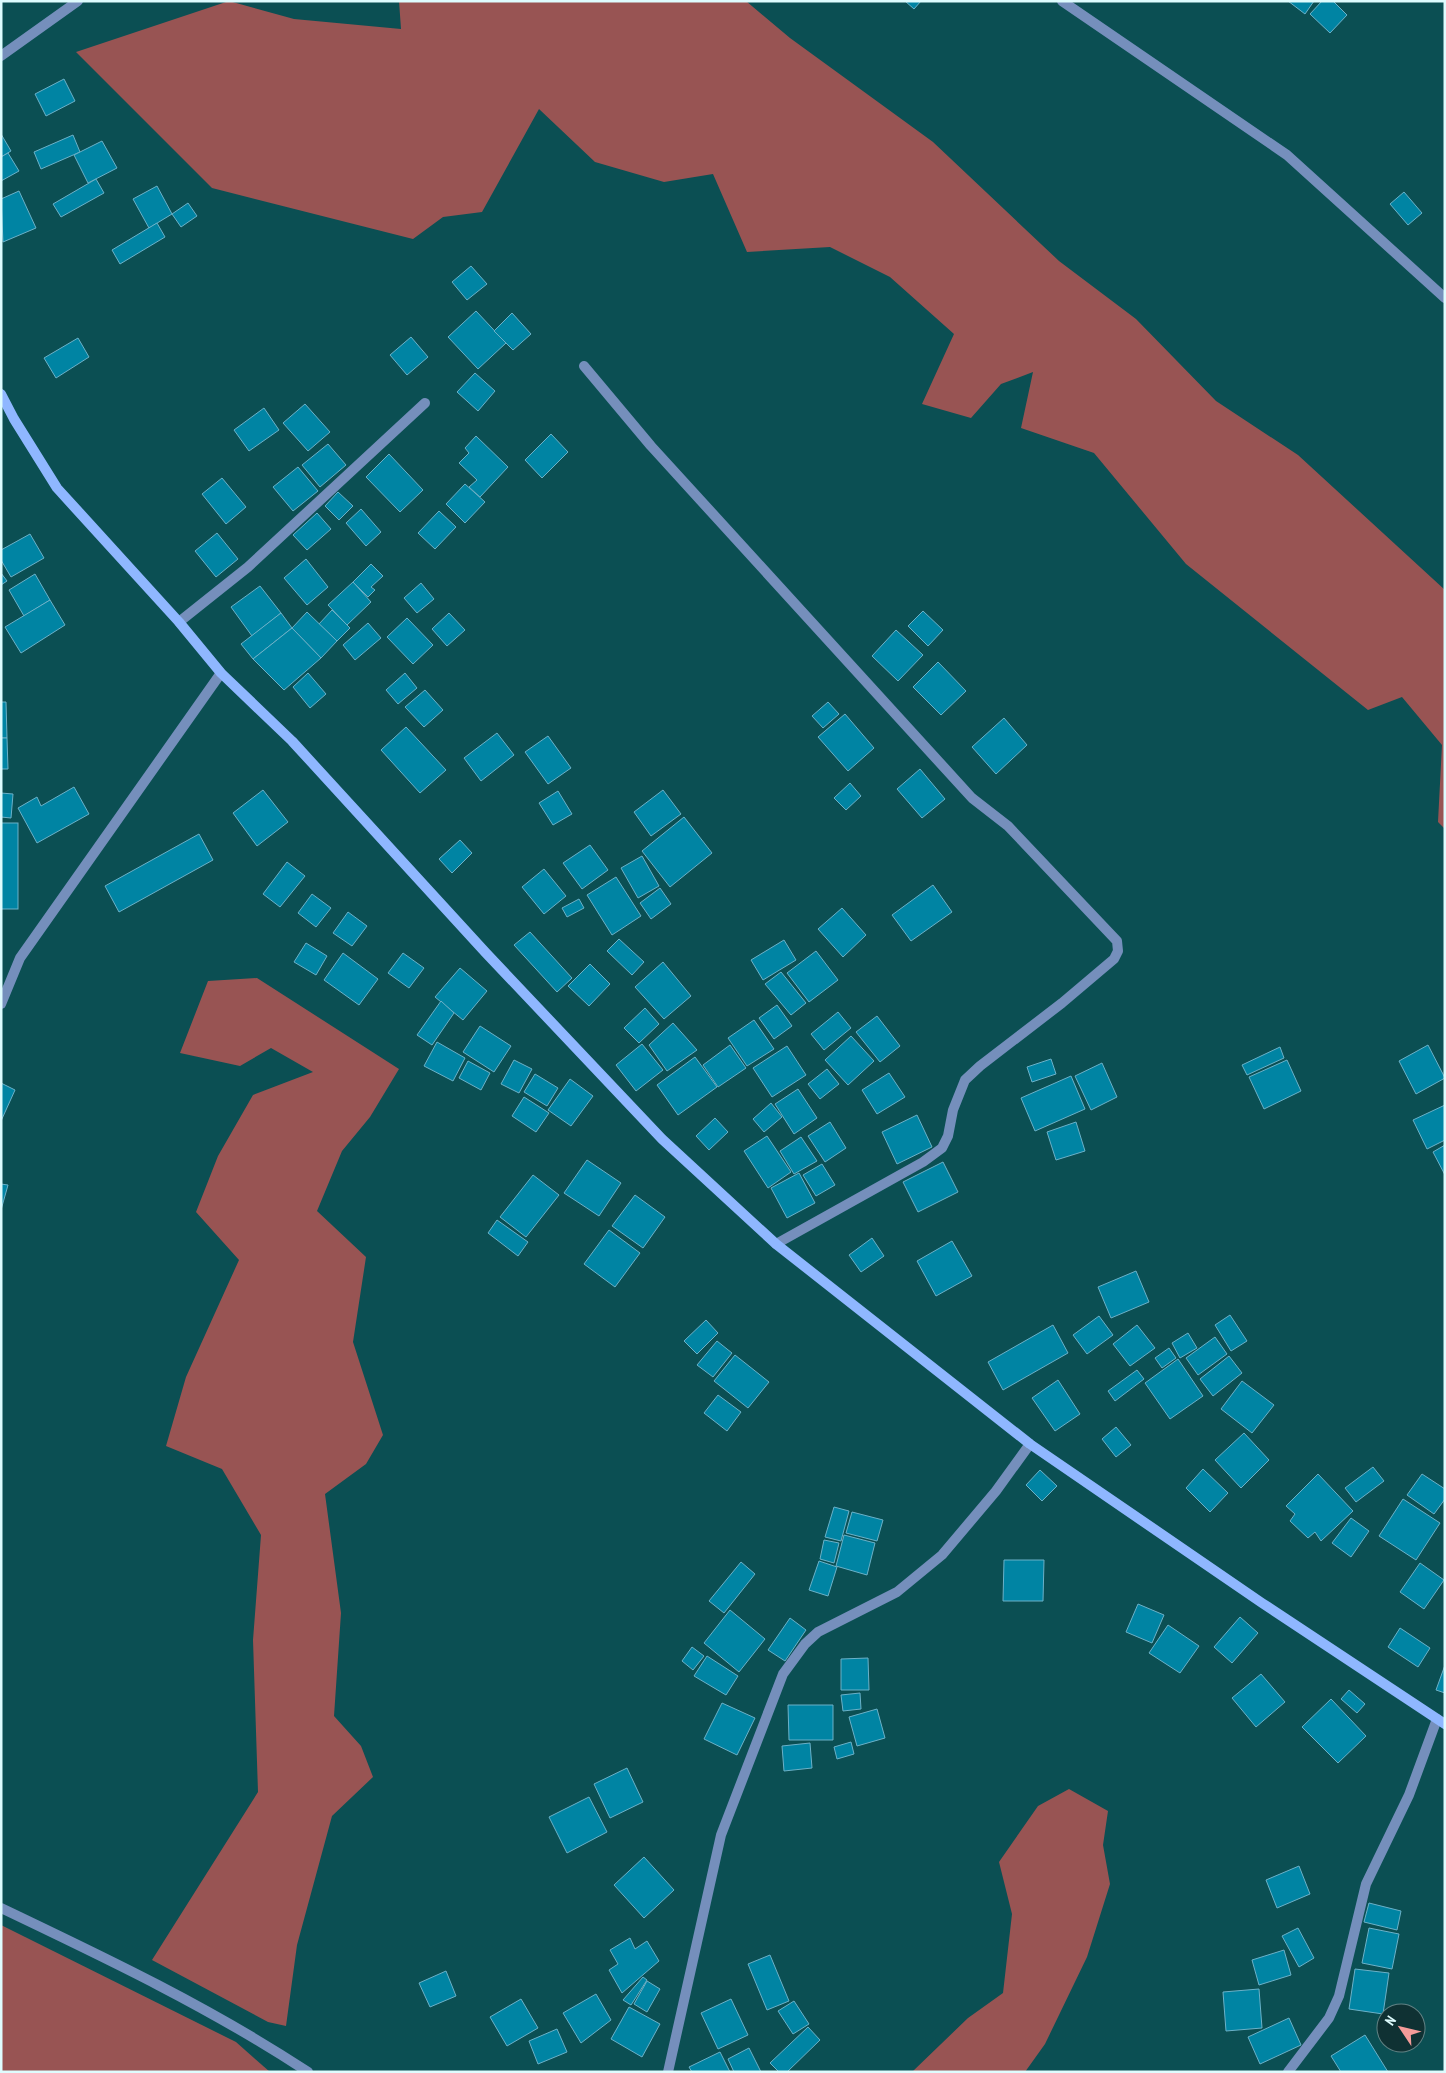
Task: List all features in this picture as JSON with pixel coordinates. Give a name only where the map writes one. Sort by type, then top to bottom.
[{"type":"street","points":[[1,56],[78,1]]},
{"type":"street","points":[[1062,1],[1287,155],[1445,298]]},
{"type":"street","points":[[584,366],[652,446],[972,798],[1008,826],[1117,941],[1118,950],[1114,959],[1062,1004],[980,1066],[965,1080],[954,1110],[948,1136],[942,1148],[923,1162],[776,1244]]},
{"type":"street","points":[[1,394],[14,419],[57,488],[180,622],[221,673],[292,742],[486,953],[662,1139],[776,1244],[1030,1444],[1262,1603],[1441,1722],[1409,1795],[1366,1884],[1339,1996],[1329,2018],[1288,2072]]},
{"type":"street","points":[[180,622],[248,567],[425,403]]},
{"type":"street","points":[[1,1004],[20,958],[221,673]]},
{"type":"street","points":[[668,2072],[720,1835],[784,1674],[805,1644],[818,1632],[897,1592],[935,1561],[996,1491],[1030,1444]]},
{"type":"street","points":[[1,1908],[196,2005],[262,2041],[308,2072]]},
{"type":"shaded area","points":[[229,1],[294,19],[401,29],[399,1],[746,1],[790,38],[933,142],[1059,261],[1136,319],[1216,401],[1298,455],[1445,590],[1445,829],[1438,822],[1442,745],[1402,697],[1368,710],[1186,564],[1094,453],[1021,428],[1033,372],[1001,384],[971,418],[922,404],[954,334],[890,277],[830,247],[747,252],[713,174],[664,182],[595,162],[539,109],[482,212],[443,217],[413,239],[212,188],[76,52]]},
{"type":"shaded area","points":[[257,978],[399,1069],[370,1117],[342,1151],[317,1211],[366,1257],[353,1342],[383,1435],[366,1464],[325,1494],[341,1613],[334,1716],[361,1746],[373,1777],[332,1816],[297,1945],[286,2026],[268,2022],[152,1960],[258,1792],[253,1640],[261,1535],[222,1469],[166,1446],[186,1377],[239,1260],[196,1212],[218,1156],[253,1095],[313,1072],[271,1048],[240,1066],[180,1053],[208,981]]},
{"type":"shaded area","points":[[1069,1789],[1108,1811],[1103,1845],[1110,1884],[1087,1957],[1045,2044],[1025,2072],[912,2072],[968,2018],[1003,1993],[1012,1914],[999,1862],[1038,1806]]},
{"type":"shaded area","points":[[1,1925],[236,2042],[270,2072],[1,2072]]},
{"type":"building","points":[[905,1],[921,1],[914,9]]},
{"type":"building","points":[[1288,1],[1314,1],[1305,14]]},
{"type":"building","points":[[1322,1],[1333,1],[1347,15],[1330,33],[1310,14]]},
{"type":"building","points":[[64,79],[75,101],[46,116],[35,94]]},
{"type":"building","points":[[1,134],[11,151],[1,157]]},
{"type":"building","points":[[73,135],[80,152],[41,169],[34,152]]},
{"type":"building","points":[[102,141],[117,168],[88,183],[74,155]]},
{"type":"building","points":[[8,153],[19,171],[1,181],[1,157]]},
{"type":"building","points":[[96,179],[104,193],[61,217],[53,204]]},
{"type":"building","points":[[157,186],[172,214],[149,228],[133,199]]},
{"type":"building","points":[[19,191],[36,228],[3,242],[1,199]]},
{"type":"building","points":[[1404,192],[1422,213],[1408,225],[1390,204]]},
{"type":"building","points":[[188,203],[197,216],[181,227],[172,214]]},
{"type":"building","points":[[157,223],[165,237],[120,264],[112,250]]},
{"type":"building","points":[[471,266],[487,284],[467,300],[452,282]]},
{"type":"building","points":[[476,311],[506,343],[478,369],[448,337]]},
{"type":"building","points":[[512,313],[531,334],[513,350],[494,331]]},
{"type":"building","points":[[411,337],[428,357],[407,375],[390,355]]},
{"type":"building","points":[[78,338],[89,357],[56,378],[44,358]]},
{"type":"building","points":[[475,373],[495,391],[478,411],[457,392]]},
{"type":"building","points":[[305,404],[330,432],[308,451],[283,423]]},
{"type":"building","points":[[264,408],[279,430],[249,451],[234,430]]},
{"type":"building","points":[[551,434],[568,452],[542,478],[525,460]]},
{"type":"building","points":[[476,436],[508,467],[480,497],[469,487],[477,480],[459,463],[469,453],[465,448]]},
{"type":"building","points":[[328,444],[346,465],[320,487],[302,465]]},
{"type":"building","points":[[389,454],[423,490],[400,512],[366,477]]},
{"type":"building","points":[[298,467],[318,491],[293,511],[273,487]]},
{"type":"building","points":[[222,478],[246,507],[226,524],[202,494]]},
{"type":"building","points":[[465,484],[485,502],[465,523],[446,504]]},
{"type":"building","points":[[338,492],[353,506],[339,520],[325,506]]},
{"type":"building","points":[[361,509],[381,532],[366,546],[346,523]]},
{"type":"building","points":[[439,511],[456,527],[435,549],[418,533]]},
{"type":"building","points":[[317,513],[331,529],[307,550],[293,535]]},
{"type":"building","points":[[217,533],[238,559],[216,577],[195,551]]},
{"type":"building","points":[[30,534],[44,558],[11,577],[1,560],[1,550]]},
{"type":"building","points":[[306,559],[328,587],[307,605],[284,578]]},
{"type":"building","points":[[371,564],[383,576],[371,587],[375,590],[368,597],[353,582]]},
{"type":"building","points":[[1,573],[7,581],[1,585]]},
{"type":"building","points":[[35,574],[50,600],[24,616],[9,590]]},
{"type":"building","points":[[353,582],[371,602],[347,625],[328,605]]},
{"type":"building","points":[[421,583],[434,599],[417,613],[404,598]]},
{"type":"building","points":[[260,586],[281,613],[252,636],[231,607]]},
{"type":"building","points":[[50,600],[65,625],[21,653],[5,627]]},
{"type":"building","points":[[332,610],[350,628],[337,641],[319,624]]},
{"type":"building","points":[[923,611],[943,630],[928,646],[908,626]]},
{"type":"building","points":[[307,612],[337,641],[321,658],[292,628]]},
{"type":"building","points":[[281,613],[292,628],[253,659],[241,644]]},
{"type":"building","points":[[449,613],[465,630],[447,646],[432,629]]},
{"type":"building","points":[[407,618],[433,645],[413,664],[387,637]]},
{"type":"building","points":[[368,623],[381,638],[355,660],[343,645]]},
{"type":"building","points":[[292,628],[321,658],[284,690],[253,659]]},
{"type":"building","points":[[896,630],[923,655],[898,681],[872,656]]},
{"type":"building","points":[[938,662],[966,691],[941,715],[913,687]]},
{"type":"building","points":[[308,673],[326,694],[310,708],[293,687]]},
{"type":"building","points":[[405,673],[417,688],[398,704],[386,690]]},
{"type":"building","points":[[425,690],[443,710],[424,727],[405,707]]},
{"type":"building","points":[[1,702],[6,702],[7,738],[1,738]]},
{"type":"building","points":[[828,702],[839,714],[823,728],[812,716]]},
{"type":"building","points":[[845,714],[874,748],[848,771],[818,737]]},
{"type":"building","points":[[1004,718],[1027,745],[996,774],[972,747]]},
{"type":"building","points":[[406,727],[446,770],[420,793],[381,750]]},
{"type":"building","points":[[497,733],[514,755],[481,781],[464,758]]},
{"type":"building","points":[[548,736],[571,768],[548,784],[525,752]]},
{"type":"building","points":[[1,738],[7,738],[8,769],[1,769]]},
{"type":"building","points":[[920,769],[945,799],[922,818],[897,789]]},
{"type":"building","points":[[850,783],[861,796],[846,810],[834,798]]},
{"type":"building","points":[[74,787],[89,814],[37,843],[18,808],[37,797],[41,806]]},
{"type":"building","points":[[263,790],[288,822],[257,846],[233,813]]},
{"type":"building","points":[[663,790],[681,814],[651,836],[634,812]]},
{"type":"building","points":[[558,791],[572,814],[553,825],[539,803]]},
{"type":"building","points":[[1,793],[13,794],[11,818],[1,817]]},
{"type":"building","points":[[684,817],[712,853],[670,887],[642,851]]},
{"type":"building","points":[[1,823],[18,823],[18,909],[1,909]]},
{"type":"building","points":[[199,834],[213,860],[119,912],[105,886]]},
{"type":"building","points":[[460,840],[472,853],[452,873],[439,859]]},
{"type":"building","points":[[590,845],[608,870],[582,889],[563,863]]},
{"type":"building","points":[[642,856],[659,886],[638,898],[621,868]]},
{"type":"building","points":[[287,862],[305,876],[280,907],[263,894]]},
{"type":"building","points":[[544,869],[566,896],[544,914],[522,887]]},
{"type":"building","points":[[616,877],[641,916],[612,935],[587,895]]},
{"type":"building","points":[[933,885],[952,912],[911,941],[892,915]]},
{"type":"building","points":[[660,888],[671,904],[651,919],[640,903]]},
{"type":"building","points":[[312,894],[331,908],[316,927],[298,913]]},
{"type":"building","points":[[579,899],[584,908],[567,917],[562,908]]},
{"type":"building","points":[[842,908],[866,935],[843,957],[818,929]]},
{"type":"building","points":[[348,912],[367,926],[352,946],[333,933]]},
{"type":"building","points":[[530,932],[572,978],[557,992],[514,945]]},
{"type":"building","points":[[619,939],[644,962],[632,975],[607,951]]},
{"type":"building","points":[[784,940],[796,960],[763,980],[751,960]]},
{"type":"building","points":[[306,943],[327,956],[316,975],[294,962]]},
{"type":"building","points":[[816,951],[838,980],[809,1002],[787,973]]},
{"type":"building","points":[[343,953],[378,979],[359,1005],[324,980]]},
{"type":"building","points":[[403,953],[424,968],[409,988],[388,973]]},
{"type":"building","points":[[663,962],[691,996],[664,1019],[635,987]]},
{"type":"building","points":[[590,964],[610,984],[589,1006],[568,986]]},
{"type":"building","points":[[460,968],[487,991],[463,1020],[435,997]]},
{"type":"building","points":[[781,972],[806,1003],[791,1015],[765,984]]},
{"type":"building","points":[[441,1001],[454,1013],[432,1045],[417,1035]]},
{"type":"building","points":[[777,1005],[792,1026],[774,1039],[759,1018]]},
{"type":"building","points":[[645,1008],[659,1024],[639,1043],[624,1028]]},
{"type":"building","points":[[838,1012],[851,1028],[824,1050],[811,1034]]},
{"type":"building","points":[[877,1016],[900,1046],[880,1062],[856,1032]]},
{"type":"building","points":[[754,1020],[774,1049],[747,1066],[728,1038]]},
{"type":"building","points":[[673,1023],[697,1050],[667,1071],[649,1045]]},
{"type":"building","points":[[480,1026],[511,1046],[494,1072],[463,1052]]},
{"type":"building","points":[[851,1036],[874,1061],[848,1085],[825,1060]]},
{"type":"building","points":[[437,1042],[465,1058],[453,1081],[424,1066]]},
{"type":"building","points":[[642,1044],[663,1070],[636,1091],[616,1065]]},
{"type":"building","points":[[730,1045],[746,1068],[718,1087],[703,1065]]},
{"type":"building","points":[[1428,1045],[1445,1078],[1416,1094],[1399,1061]]},
{"type":"building","points":[[787,1046],[806,1075],[772,1097],[753,1068]]},
{"type":"building","points":[[1280,1047],[1284,1058],[1247,1075],[1242,1065]]},
{"type":"building","points":[[695,1057],[717,1087],[678,1115],[657,1085]]},
{"type":"building","points":[[1051,1059],[1056,1074],[1032,1082],[1027,1067]]},
{"type":"building","points":[[514,1060],[532,1069],[519,1093],[501,1084]]},
{"type":"building","points":[[1287,1060],[1301,1091],[1264,1109],[1249,1077]]},
{"type":"building","points":[[468,1061],[490,1073],[481,1090],[459,1078]]},
{"type":"building","points":[[1102,1063],[1117,1097],[1091,1110],[1075,1076]]},
{"type":"building","points":[[827,1069],[839,1084],[820,1099],[808,1084]]},
{"type":"building","points":[[889,1073],[905,1097],[877,1114],[862,1090]]},
{"type":"building","points":[[535,1074],[558,1088],[547,1106],[524,1092]]},
{"type":"building","points":[[1071,1076],[1085,1109],[1035,1131],[1021,1098]]},
{"type":"building","points":[[570,1079],[593,1096],[571,1126],[548,1110]]},
{"type":"building","points":[[1,1083],[15,1090],[1,1121]]},
{"type":"building","points":[[798,1089],[817,1118],[794,1134],[775,1104]]},
{"type":"building","points":[[524,1097],[549,1113],[536,1132],[512,1116]]},
{"type":"building","points":[[771,1103],[782,1117],[764,1132],[753,1119]]},
{"type":"building","points":[[1445,1105],[1445,1140],[1427,1149],[1413,1120]]},
{"type":"building","points":[[917,1115],[932,1147],[897,1164],[882,1132]]},
{"type":"building","points":[[715,1118],[728,1132],[709,1150],[696,1136]]},
{"type":"building","points":[[830,1122],[846,1148],[825,1162],[808,1136]]},
{"type":"building","points":[[1076,1122],[1085,1151],[1056,1160],[1047,1132]]},
{"type":"building","points":[[767,1136],[791,1172],[768,1188],[744,1151]]},
{"type":"building","points":[[801,1137],[817,1161],[794,1174],[780,1151]]},
{"type":"building","points":[[1445,1145],[1445,1175],[1433,1152]]},
{"type":"building","points":[[587,1160],[621,1183],[599,1216],[564,1193]]},
{"type":"building","points":[[943,1162],[958,1192],[918,1212],[903,1182]]},
{"type":"building","points":[[822,1164],[835,1185],[816,1196],[803,1175]]},
{"type":"building","points":[[799,1173],[815,1203],[787,1218],[771,1188]]},
{"type":"building","points":[[533,1175],[559,1195],[526,1237],[500,1217]]},
{"type":"building","points":[[1,1184],[8,1185],[1,1210]]},
{"type":"building","points":[[635,1195],[665,1217],[643,1248],[612,1226]]},
{"type":"building","points":[[497,1220],[528,1242],[518,1256],[488,1233]]},
{"type":"building","points":[[609,1230],[640,1253],[615,1287],[584,1264]]},
{"type":"building","points":[[872,1238],[884,1256],[861,1272],[849,1255]]},
{"type":"building","points":[[952,1241],[972,1276],[936,1296],[917,1261]]},
{"type":"building","points":[[1136,1271],[1149,1302],[1111,1318],[1098,1287]]},
{"type":"building","points":[[1230,1315],[1247,1341],[1231,1351],[1215,1325]]},
{"type":"building","points":[[1099,1316],[1113,1335],[1087,1354],[1073,1335]]},
{"type":"building","points":[[706,1320],[718,1333],[697,1354],[684,1341]]},
{"type":"building","points":[[1053,1325],[1068,1353],[1003,1390],[988,1362]]},
{"type":"building","points":[[1137,1325],[1155,1348],[1130,1366],[1113,1344]]},
{"type":"building","points":[[1188,1333],[1197,1348],[1180,1358],[1172,1343]]},
{"type":"building","points":[[1215,1337],[1227,1354],[1198,1375],[1186,1358]]},
{"type":"building","points":[[717,1341],[732,1353],[713,1377],[697,1365]]},
{"type":"building","points":[[1169,1348],[1176,1358],[1162,1368],[1155,1358]]},
{"type":"building","points":[[735,1355],[769,1382],[748,1408],[714,1381]]},
{"type":"building","points":[[1229,1356],[1242,1373],[1213,1396],[1200,1379]]},
{"type":"building","points":[[1178,1359],[1203,1396],[1170,1419],[1145,1383]]},
{"type":"building","points":[[1137,1370],[1144,1379],[1115,1401],[1108,1391]]},
{"type":"building","points":[[1058,1380],[1080,1414],[1055,1431],[1032,1398]]},
{"type":"building","points":[[1242,1381],[1274,1405],[1252,1433],[1221,1409]]},
{"type":"building","points":[[718,1395],[741,1412],[727,1431],[704,1413]]},
{"type":"building","points":[[1116,1427],[1131,1445],[1116,1457],[1102,1439]]},
{"type":"building","points":[[1244,1433],[1269,1460],[1241,1488],[1215,1460]]},
{"type":"building","points":[[1373,1467],[1384,1481],[1356,1502],[1345,1488]]},
{"type":"building","points":[[1203,1469],[1228,1493],[1210,1512],[1186,1488]]},
{"type":"building","points":[[1040,1470],[1057,1486],[1042,1501],[1026,1485]]},
{"type":"building","points":[[1318,1474],[1353,1511],[1321,1541],[1315,1532],[1308,1538],[1290,1521],[1295,1514],[1286,1506]]},
{"type":"building","points":[[1422,1474],[1445,1489],[1445,1499],[1434,1514],[1407,1495]]},
{"type":"building","points":[[1403,1499],[1440,1523],[1416,1560],[1379,1536]]},
{"type":"building","points":[[834,1507],[849,1511],[841,1541],[825,1537]]},
{"type":"building","points":[[852,1512],[883,1520],[877,1541],[846,1533]]},
{"type":"building","points":[[1351,1518],[1369,1531],[1351,1557],[1332,1543]]},
{"type":"building","points":[[844,1535],[875,1543],[867,1575],[836,1566]]},
{"type":"building","points":[[824,1540],[839,1543],[834,1563],[820,1559]]},
{"type":"building","points":[[1004,1560],[1044,1560],[1043,1601],[1003,1601]]},
{"type":"building","points":[[819,1561],[837,1567],[828,1596],[809,1590]]},
{"type":"building","points":[[741,1562],[755,1574],[724,1613],[709,1601]]},
{"type":"building","points":[[1420,1563],[1444,1580],[1424,1609],[1400,1592]]},
{"type":"building","points":[[1138,1604],[1164,1615],[1152,1643],[1126,1632]]},
{"type":"building","points":[[730,1610],[765,1639],[739,1672],[704,1643]]},
{"type":"building","points":[[1240,1617],[1258,1633],[1232,1663],[1214,1647]]},
{"type":"building","points":[[790,1618],[806,1630],[785,1661],[768,1650]]},
{"type":"building","points":[[1168,1625],[1199,1646],[1180,1673],[1149,1653]]},
{"type":"building","points":[[1400,1628],[1430,1648],[1418,1667],[1388,1647]]},
{"type":"building","points":[[692,1647],[704,1656],[693,1670],[682,1661]]},
{"type":"building","points":[[707,1656],[738,1676],[726,1695],[694,1676]]},
{"type":"building","points":[[868,1658],[869,1690],[841,1690],[841,1659]]},
{"type":"building","points":[[1445,1665],[1445,1693],[1436,1690]]},
{"type":"building","points":[[1261,1674],[1285,1702],[1256,1727],[1232,1698]]},
{"type":"building","points":[[1349,1690],[1365,1704],[1357,1713],[1341,1699]]},
{"type":"building","points":[[860,1693],[861,1709],[843,1711],[841,1695]]},
{"type":"building","points":[[1331,1699],[1366,1736],[1338,1763],[1302,1727]]},
{"type":"building","points":[[722,1703],[755,1718],[737,1755],[704,1739]]},
{"type":"building","points":[[788,1705],[833,1705],[833,1740],[789,1740]]},
{"type":"building","points":[[877,1709],[885,1738],[857,1746],[849,1717]]},
{"type":"building","points":[[851,1742],[854,1754],[837,1759],[834,1747]]},
{"type":"building","points":[[810,1743],[812,1768],[784,1771],[782,1746]]},
{"type":"building","points":[[627,1768],[643,1802],[610,1818],[594,1784]]},
{"type":"building","points":[[589,1797],[607,1832],[567,1853],[549,1817]]},
{"type":"building","points":[[644,1857],[674,1890],[644,1918],[614,1885]]},
{"type":"building","points":[[1299,1866],[1310,1894],[1277,1908],[1266,1880]]},
{"type":"building","points":[[1369,1903],[1401,1911],[1397,1930],[1364,1922]]},
{"type":"building","points":[[1298,1928],[1314,1958],[1299,1967],[1282,1936]]},
{"type":"building","points":[[1369,1928],[1399,1934],[1392,1969],[1362,1963]]},
{"type":"building","points":[[630,1938],[635,1949],[647,1941],[659,1961],[622,1993],[609,1970],[618,1964],[610,1950]]},
{"type":"building","points":[[1284,1950],[1291,1975],[1259,1985],[1252,1960]]},
{"type":"building","points":[[770,1955],[789,2001],[767,2010],[748,1964]]},
{"type":"building","points":[[1355,1969],[1389,1973],[1385,2003],[1376,2003],[1376,2013],[1349,2009]]},
{"type":"building","points":[[446,1971],[456,1996],[430,2007],[419,1983]]},
{"type":"building","points":[[643,1977],[647,1980],[631,2005],[623,2000]]},
{"type":"building","points":[[647,1981],[660,1989],[647,2012],[634,2004]]},
{"type":"building","points":[[1259,1989],[1262,2028],[1226,2031],[1223,1992]]},
{"type":"building","points":[[596,1994],[611,2020],[581,2043],[563,2013]]},
{"type":"building","points":[[521,1999],[538,2028],[507,2046],[490,2017]]},
{"type":"building","points":[[731,1999],[748,2035],[718,2049],[701,2013]]},
{"type":"building","points":[[794,2001],[809,2024],[793,2034],[778,2011]]},
{"type":"building","points":[[629,2007],[660,2024],[642,2057],[611,2039]]},
{"type":"building","points":[[1289,2018],[1301,2045],[1260,2064],[1248,2037]]},
{"type":"building","points":[[808,2027],[820,2040],[787,2072],[779,2072],[770,2063]]},
{"type":"building","points":[[557,2029],[567,2052],[538,2064],[529,2041]]},
{"type":"building","points":[[1365,2035],[1388,2072],[1341,2072],[1331,2056]]},
{"type":"building","points":[[749,2048],[761,2072],[734,2072],[728,2059]]},
{"type":"building","points":[[720,2052],[730,2072],[692,2072],[689,2067]]}]
